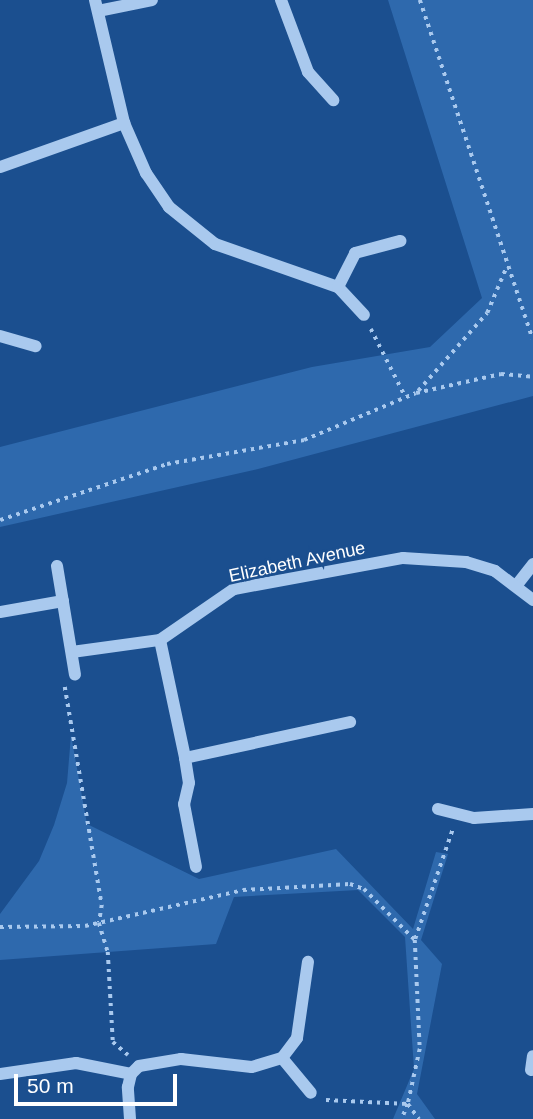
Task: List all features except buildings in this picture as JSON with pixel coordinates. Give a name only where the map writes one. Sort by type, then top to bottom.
[{"type":"street","points":[[152,0],[97,5],[124,123],[156,189],[190,227],[240,255],[338,287],[363,315]]},
{"type":"street","points":[[281,0],[309,72],[333,100]]},
{"type":"street","points":[[0,167],[124,123]]},
{"type":"street","points":[[338,287],[355,253],[400,241]]},
{"type":"street","points":[[1,339],[36,346]]},
{"type":"street","name":"Elizabeth Avenue","points":[[72,652],[160,640],[234,589],[403,558],[466,562],[495,571],[533,600]]},
{"type":"street","points":[[516,586],[533,564]]},
{"type":"street","points":[[57,566],[75,675]]},
{"type":"street","points":[[0,612],[63,601]]},
{"type":"street","points":[[160,640],[189,783],[184,804],[196,867]]},
{"type":"street","points":[[185,758],[253,745],[265,738],[350,722]]},
{"type":"street","points":[[438,809],[458,816],[533,814]]},
{"type":"street","points":[[0,1074],[76,1063],[135,1070],[181,1059],[252,1067],[282,1058],[297,1038],[308,962]]},
{"type":"street","points":[[531,1070],[533,1056]]},
{"type":"street","points":[[282,1058],[311,1093]]},
{"type":"street","points":[[130,1119],[135,1070]]},
{"type":"path","points":[[420,0],[533,340]]},
{"type":"path","points":[[416,393],[487,313],[507,266]]},
{"type":"path","points":[[363,315],[405,396]]},
{"type":"path","points":[[0,520],[167,464],[304,440],[416,393],[501,374],[533,377]]},
{"type":"path","points":[[75,675],[63,690],[102,905],[99,923],[108,952],[113,1042],[135,1070]]},
{"type":"path","points":[[415,940],[458,816]]},
{"type":"path","points":[[0,927],[99,923]]},
{"type":"path","points":[[311,1093],[328,1101],[408,1104],[402,1119]]},
{"type":"shaded area","points":[[388,0],[533,0],[533,396],[258,469],[0,527],[0,447],[312,367],[430,347],[482,298]]},
{"type":"shaded area","points":[[71,735],[87,824],[199,879],[336,849],[413,929],[436,852],[448,854],[421,940],[442,964],[417,1094],[435,1119],[393,1119],[414,1069],[405,937],[358,890],[234,897],[216,944],[0,960],[0,914],[39,861],[54,825],[67,783]]}]
